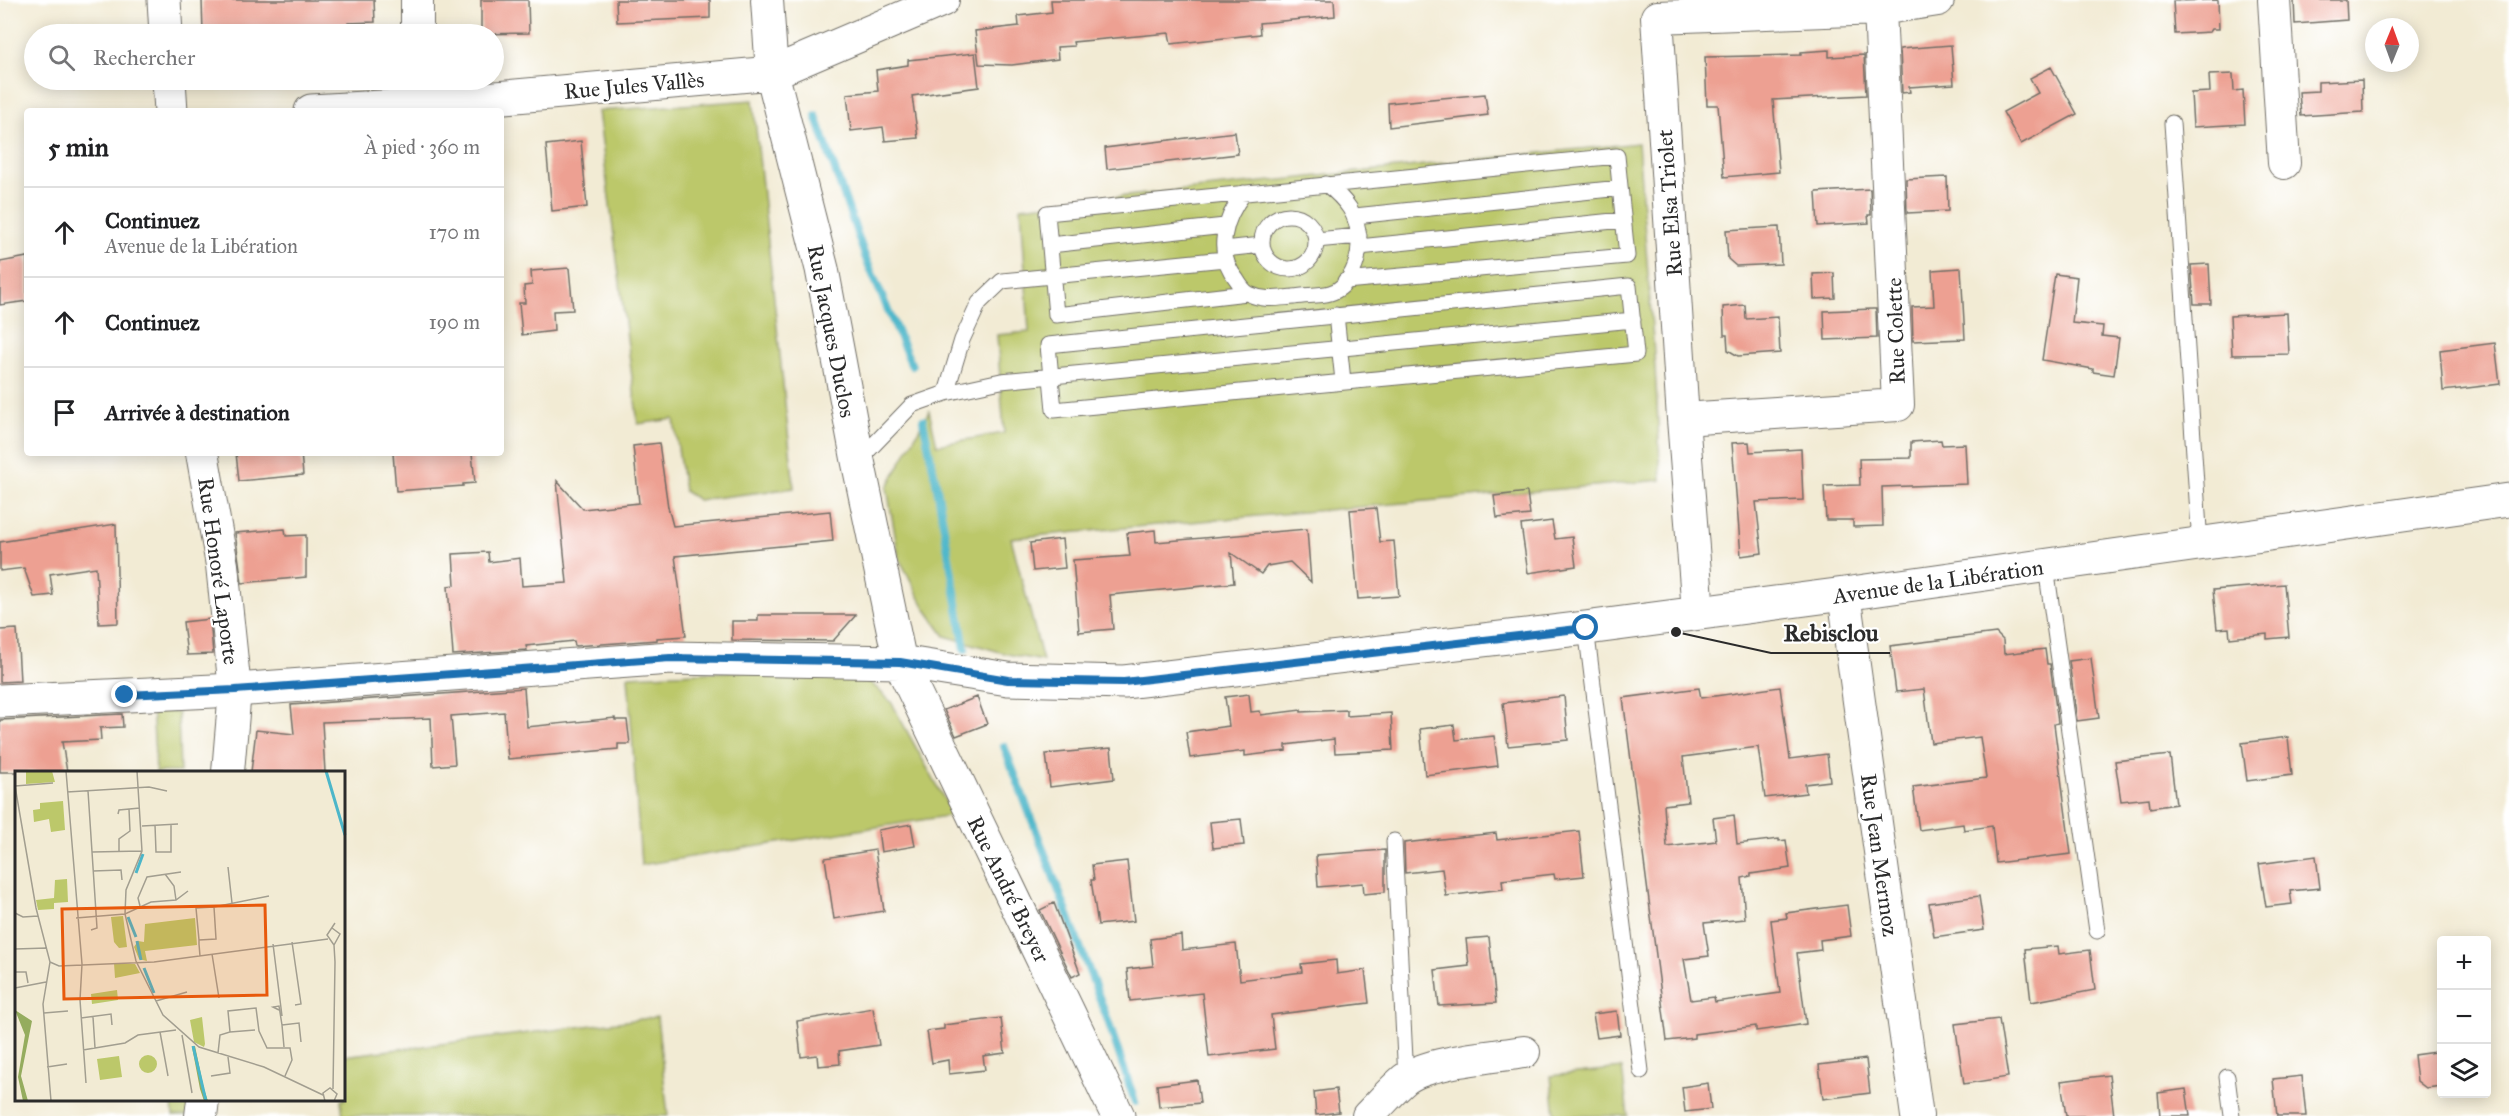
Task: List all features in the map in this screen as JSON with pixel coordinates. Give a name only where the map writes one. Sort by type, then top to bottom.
[{"type":"street","points":[[164,0],[165,24]]},
{"type":"street","points":[[417,0],[417,24]]},
{"type":"street","name":"Rue Jacques Duclos","points":[[767,0],[772,73],[822,270],[858,461],[900,662]]},
{"type":"street","name":"Rue Jules Vallès","points":[[335,108],[417,98],[772,73],[943,0]]},
{"type":"street","name":"Rue Elsa Triolet","points":[[1698,612],[1657,17],[1880,9],[1938,0]]},
{"type":"street","points":[[2274,0],[2284,163]]},
{"type":"street","name":"Rue Colette","points":[[1683,419],[1898,405],[1880,9]]},
{"type":"street","points":[[170,90],[171,108]]},
{"type":"street","name":"Rue Honoré Laporte","points":[[203,456],[222,565],[235,690],[228,771]]},
{"type":"street","name":"Avenue de la Libération","points":[[0,701],[235,690],[670,658],[900,662],[1008,680],[1124,682],[1586,628],[2046,567],[2509,500]]},
{"type":"street","name":"Rue Jean Mermoz","points":[[1844,594],[1917,1116]]},
{"type":"street","name":"Rue André Breyer","points":[[900,662],[1118,1116]]},
{"type":"street","points":[[1368,1116],[1406,1078],[1421,1071],[1457,1062],[1524,1052]]},
{"type":"street","points":[[201,1116],[203,1101]]},
{"type":"lane","points":[[2172,123],[2200,544]]},
{"type":"lane","points":[[1326,184],[1342,197],[1355,216],[1359,242],[1354,271],[1332,292],[1264,299],[1246,293],[1056,315],[1047,213],[1326,184],[1617,156],[1627,256],[1345,281]]},
{"type":"lane","points":[[1294,188],[1295,215]]},
{"type":"lane","points":[[1355,216],[1620,188]]},
{"type":"lane","points":[[1272,190],[1276,218]]},
{"type":"lane","points":[[1244,193],[1229,214],[1225,226],[1224,254],[1233,275],[1246,293]]},
{"type":"lane","points":[[1286,214],[1295,215],[1311,225],[1316,240],[1315,252],[1310,260],[1293,269],[1274,265],[1267,259],[1262,245],[1264,231],[1276,218],[1286,214]]},
{"type":"lane","points":[[1316,240],[1359,242],[1623,220]]},
{"type":"lane","points":[[1050,245],[1225,226]]},
{"type":"lane","points":[[946,393],[963,340],[979,303],[1002,281],[1224,254],[1262,245]]},
{"type":"lane","points":[[1293,269],[1295,296]]},
{"type":"lane","points":[[1629,286],[1636,354],[1054,410],[1048,345],[1336,315],[1629,286]]},
{"type":"lane","points":[[1336,315],[1343,381]]},
{"type":"lane","points":[[858,461],[912,405],[946,393],[1000,381],[1051,378],[1633,320]]},
{"type":"lane","points":[[2046,567],[2097,931]]},
{"type":"lane","points":[[1586,628],[1641,1071]]},
{"type":"lane","points":[[1394,841],[1406,1078]]},
{"type":"lane","points":[[2227,1077],[2232,1116]]},
{"type":"green space","points":[[753,100],[794,488],[698,500],[684,491],[674,419],[638,424],[598,111]]},
{"type":"green space","points":[[1638,143],[1661,480],[1011,538],[1043,661],[1007,654],[945,636],[925,608],[899,558],[887,488],[929,411],[937,445],[1004,433],[997,335],[1029,332],[1021,207]]},
{"type":"green space","points":[[745,671],[869,681],[891,702],[953,815],[641,865],[628,676]]},
{"type":"green space","points":[[152,707],[178,713],[180,771],[156,771]]},
{"type":"green space","points":[[657,1017],[668,1116],[343,1116],[341,1101],[345,1101],[345,1056]]},
{"type":"green space","points":[[1622,1068],[1628,1116],[1555,1116],[1551,1076]]},
{"type":"green space","points":[[172,1101],[192,1101],[191,1116],[173,1116]]},
{"type":"building","points":[[202,0],[374,0],[375,22],[203,24]]},
{"type":"building","points":[[481,0],[528,0],[529,33],[504,34],[504,24],[481,24]]},
{"type":"building","points":[[616,0],[710,0],[710,18],[617,22]]},
{"type":"building","points":[[1051,0],[1334,0],[1335,16],[1259,23],[1260,34],[1171,44],[1169,33],[1073,42],[1074,46],[1057,47],[1058,59],[1012,65],[979,64],[975,31],[1019,26],[1018,16],[1052,12]]},
{"type":"building","points":[[2218,0],[2219,29],[2212,29],[2210,32],[2175,34],[2173,1]]},
{"type":"building","points":[[2294,0],[2346,0],[2347,20],[2295,24]]},
{"type":"building","points":[[1951,45],[1954,84],[1909,87],[1910,92],[1902,93],[1900,49]]},
{"type":"building","points":[[1829,50],[1829,57],[1864,55],[1866,95],[1773,100],[1779,172],[1724,177],[1718,105],[1707,105],[1705,57],[1801,55],[1801,52]]},
{"type":"building","points":[[975,53],[979,87],[912,96],[918,138],[885,141],[883,127],[851,131],[847,94],[878,91],[876,70],[908,65],[908,60]]},
{"type":"building","points":[[2051,67],[2077,114],[2021,144],[2003,112],[2038,93],[2030,78]]},
{"type":"building","points":[[2233,74],[2234,91],[2243,90],[2245,124],[2193,127],[2191,93],[2210,92],[2209,75]]},
{"type":"building","points":[[2362,80],[2363,112],[2301,116],[2299,92],[2318,91],[2318,82]]},
{"type":"building","points":[[1485,94],[1488,115],[1389,127],[1388,103]]},
{"type":"building","points":[[1235,132],[1238,154],[1107,169],[1105,148]]},
{"type":"building","points":[[581,141],[587,207],[552,211],[546,145]]},
{"type":"building","points":[[1947,177],[1948,211],[1907,213],[1906,179]]},
{"type":"building","points":[[1870,189],[1869,223],[1818,226],[1816,192]]},
{"type":"building","points":[[1779,227],[1781,264],[1736,266],[1728,259],[1726,230]]},
{"type":"building","points":[[24,258],[24,301],[0,305],[0,262]]},
{"type":"building","points":[[2209,264],[2211,304],[2194,304],[2191,265]]},
{"type":"building","points":[[569,268],[573,310],[553,311],[554,331],[522,335],[519,303],[525,303],[524,286],[532,285],[531,271]]},
{"type":"building","points":[[1961,268],[1965,339],[1913,341],[1912,307],[1934,306],[1932,270]]},
{"type":"building","points":[[1834,273],[1835,298],[1814,299],[1813,274]]},
{"type":"building","points":[[2055,274],[2077,277],[2072,323],[2103,326],[2102,336],[2119,338],[2114,375],[2042,360]]},
{"type":"building","points":[[1745,305],[1746,319],[1778,317],[1780,353],[1738,356],[1728,350],[1727,335],[1724,335],[1723,307]]},
{"type":"building","points":[[1876,309],[1877,338],[1825,340],[1824,311]]},
{"type":"building","points":[[2287,313],[2289,354],[2232,355],[2230,316]]},
{"type":"building","points":[[2495,343],[2500,384],[2443,391],[2440,350]]},
{"type":"building","points":[[1941,440],[1942,445],[1965,444],[1967,484],[1882,487],[1883,526],[1853,527],[1853,520],[1826,520],[1824,486],[1860,485],[1859,459],[1911,458],[1911,442]]},
{"type":"building","points":[[1749,442],[1750,452],[1801,449],[1803,500],[1756,502],[1762,553],[1741,556],[1732,443]]},
{"type":"building","points":[[659,443],[673,526],[830,511],[833,541],[675,556],[686,636],[575,646],[574,641],[526,646],[527,650],[453,655],[448,586],[455,585],[453,554],[488,552],[489,562],[520,558],[522,586],[567,583],[557,481],[583,509],[639,503],[633,446]]},
{"type":"building","points":[[236,456],[301,456],[303,475],[239,481]]},
{"type":"building","points":[[393,456],[472,456],[475,483],[396,491]]},
{"type":"building","points":[[1527,492],[1530,515],[1497,518],[1494,496]]},
{"type":"building","points":[[1376,508],[1380,542],[1394,541],[1399,596],[1358,599],[1350,510]]},
{"type":"building","points":[[1552,521],[1555,539],[1572,537],[1576,566],[1528,573],[1521,525]]},
{"type":"building","points":[[116,524],[118,623],[99,624],[96,567],[50,574],[53,595],[34,597],[24,568],[0,571],[0,542]]},
{"type":"building","points":[[285,529],[286,536],[306,535],[306,577],[242,583],[235,533]]},
{"type":"building","points":[[1307,529],[1311,582],[1290,562],[1267,566],[1261,574],[1231,553],[1234,583],[1110,595],[1113,629],[1079,632],[1073,560],[1130,556],[1127,533],[1155,530],[1156,542]]},
{"type":"building","points":[[1062,539],[1065,568],[1033,571],[1030,543]]},
{"type":"building","points":[[2284,584],[2289,637],[2267,639],[2267,634],[2230,638],[2229,628],[2217,629],[2213,590]]},
{"type":"building","points":[[758,615],[856,615],[833,641],[732,640],[732,621],[758,621]]},
{"type":"building","points":[[210,619],[213,654],[187,655],[183,622]]},
{"type":"building","points":[[17,629],[20,681],[0,682],[0,630]]},
{"type":"building","points":[[1996,633],[2003,640],[2004,654],[2045,649],[2047,664],[2050,664],[2058,723],[2054,724],[2071,854],[1996,863],[1992,826],[1964,830],[1963,824],[1919,830],[1913,787],[1986,778],[1980,737],[1931,743],[1924,689],[1896,692],[1890,646]]},
{"type":"building","points":[[2091,658],[2099,718],[2077,721],[2069,661]]},
{"type":"building","points":[[1780,687],[1790,759],[1827,754],[1830,781],[1805,784],[1806,793],[1765,798],[1758,747],[1683,757],[1688,802],[1664,805],[1667,847],[1716,841],[1713,818],[1734,815],[1737,844],[1786,840],[1790,868],[1751,874],[1751,876],[1742,878],[1745,919],[1704,923],[1709,956],[1684,959],[1691,1000],[1714,997],[1715,1002],[1780,993],[1771,920],[1787,918],[1786,913],[1847,905],[1851,936],[1820,940],[1821,950],[1797,953],[1806,1024],[1756,1031],[1756,1026],[1694,1034],[1694,1038],[1667,1041],[1623,698],[1699,688],[1701,698]]},
{"type":"building","points":[[524,688],[527,727],[615,718],[615,720],[627,720],[630,744],[618,744],[618,749],[508,759],[504,712],[451,716],[455,764],[433,766],[431,718],[322,722],[325,771],[251,771],[256,730],[294,734],[291,705]]},
{"type":"building","points":[[1249,694],[1251,712],[1260,711],[1261,715],[1301,710],[1301,712],[1347,710],[1347,716],[1391,713],[1393,750],[1335,753],[1334,739],[1286,745],[1286,751],[1245,756],[1245,751],[1190,758],[1186,732],[1229,726],[1225,697]]},
{"type":"building","points":[[1564,696],[1568,740],[1508,746],[1503,703]]},
{"type":"building","points":[[977,697],[987,724],[956,736],[944,710]]},
{"type":"building","points":[[122,714],[123,727],[100,728],[101,740],[62,742],[67,771],[0,772],[0,720]]},
{"type":"building","points":[[1454,725],[1456,740],[1494,736],[1498,766],[1425,775],[1420,729]]},
{"type":"building","points":[[2288,737],[2292,775],[2247,781],[2242,743]]},
{"type":"building","points":[[1111,748],[1114,779],[1050,787],[1046,754]]},
{"type":"building","points":[[2170,755],[2176,804],[2150,808],[2149,798],[2121,801],[2115,761]]},
{"type":"building","points":[[1241,819],[1244,845],[1213,848],[1210,822]]},
{"type":"building","points":[[911,824],[915,846],[881,852],[878,830]]},
{"type":"building","points":[[1579,831],[1584,876],[1555,879],[1554,874],[1502,880],[1503,889],[1446,896],[1442,869],[1405,873],[1404,843],[1496,833],[1497,840]]},
{"type":"building","points":[[875,850],[884,911],[834,919],[825,858]]},
{"type":"building","points":[[1385,850],[1385,892],[1364,894],[1363,883],[1318,887],[1316,855]]},
{"type":"building","points":[[2316,856],[2320,888],[2290,891],[2292,904],[2266,907],[2259,864]]},
{"type":"building","points":[[1127,861],[1134,921],[1098,925],[1091,880],[1094,880],[1092,865]]},
{"type":"building","points":[[1979,896],[1984,930],[1934,937],[1929,903]]},
{"type":"building","points":[[1054,903],[1080,973],[1072,977],[1040,910]]},
{"type":"building","points":[[1181,935],[1182,950],[1236,944],[1240,980],[1302,972],[1301,964],[1336,960],[1337,974],[1365,970],[1369,1003],[1271,1015],[1275,1049],[1209,1057],[1202,993],[1130,1001],[1127,969],[1153,966],[1150,939]]},
{"type":"building","points":[[1489,937],[1496,1003],[1439,1006],[1435,970],[1469,966],[1466,939]]},
{"type":"building","points":[[2058,946],[2059,954],[2090,950],[2095,990],[2031,1002],[2025,949]]},
{"type":"building","points":[[873,1008],[879,1045],[839,1051],[840,1064],[818,1066],[817,1055],[801,1057],[797,1021]]},
{"type":"building","points":[[1617,1011],[1620,1035],[1597,1038],[1593,1014]]},
{"type":"building","points":[[1001,1018],[1005,1053],[983,1056],[985,1070],[949,1074],[948,1060],[932,1063],[927,1031],[944,1029],[944,1025]]},
{"type":"building","points":[[1999,1019],[2008,1077],[1964,1084],[1955,1024]]},
{"type":"building","points":[[2437,1052],[2437,1087],[2426,1088],[2417,1081],[2414,1055]]},
{"type":"building","points":[[1866,1059],[1870,1093],[1823,1099],[1819,1065]]},
{"type":"building","points":[[2109,1075],[2114,1116],[2066,1116],[2061,1081]]},
{"type":"building","points":[[2302,1076],[2306,1116],[2277,1116],[2273,1079]]},
{"type":"building","points":[[1197,1080],[1200,1103],[1159,1107],[1157,1085]]},
{"type":"building","points":[[1708,1083],[1711,1109],[1685,1112],[1682,1087]]},
{"type":"building","points":[[1336,1089],[1339,1112],[1316,1115],[1314,1092]]},
{"type":"building","points":[[2186,1089],[2190,1116],[2160,1116],[2158,1093]]},
{"type":"waterway","points":[[816,116],[866,259],[912,366]]},
{"type":"waterway","points":[[923,420],[965,649]]},
{"type":"waterway","points":[[1004,746],[1107,1018],[1135,1102]]},
{"type":"place","name":"Rebisclou","points":[[1676,632]]},
{"type":"route","points":[[125,695],[235,690],[670,658],[900,662],[1008,680],[1124,682],[1586,628]]}]
